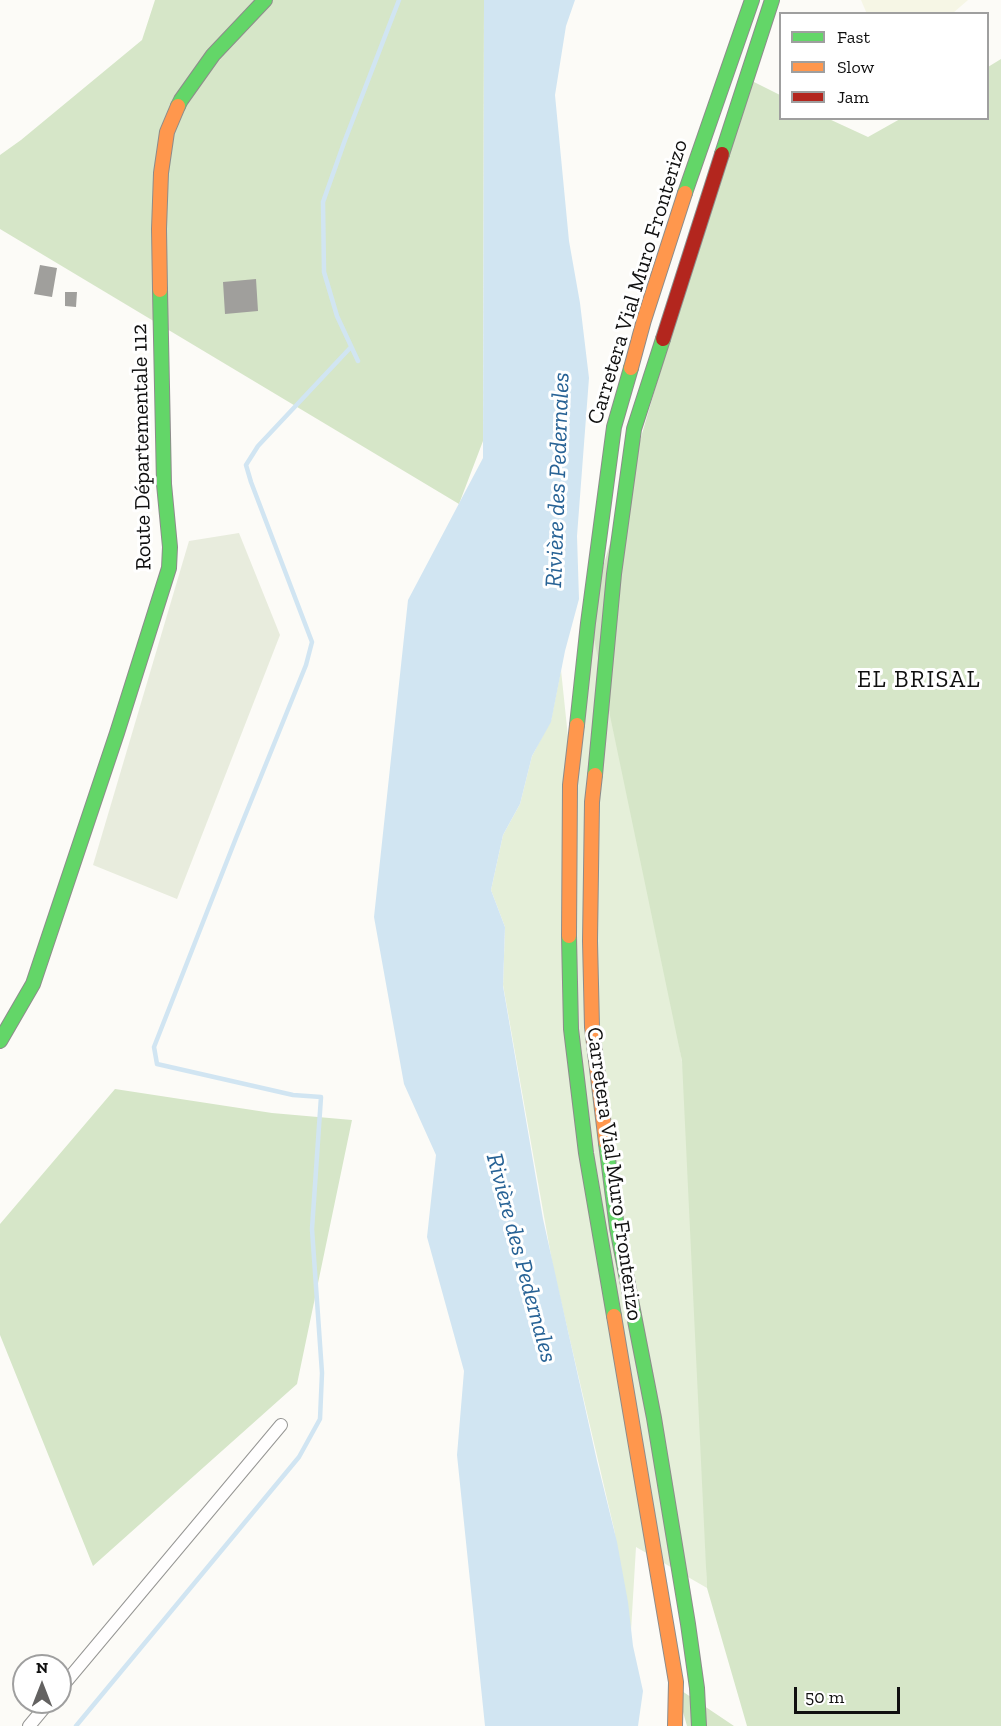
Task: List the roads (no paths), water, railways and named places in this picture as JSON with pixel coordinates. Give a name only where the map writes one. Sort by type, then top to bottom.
[{"type":"street","name":"Route Départementale 112","points":[[0,1041],[33,984],[169,568],[170,547],[164,484],[159,229],[161,173],[167,132],[181,100],[213,55],[265,0]]},
{"type":"street","name":"Carretera Vial Muro Fronterizo","points":[[675,1726],[676,1682],[585,1153],[571,1029],[570,785],[588,622],[614,427],[654,288],[752,0]]},
{"type":"street","name":"Carretera Vial Muro Fronterizo","points":[[699,1726],[697,1688],[688,1624],[654,1418],[617,1228],[592,1027],[590,941],[592,802],[614,574],[634,429],[772,0]]},
{"type":"street","points":[[72,1675],[281,1425]]},
{"type":"street","points":[[29,1726],[39,1714]]},
{"type":"water","name":"Rivière des Pedernales","points":[[484,0],[575,0],[566,26],[555,95],[569,241],[580,303],[589,378],[577,536],[579,599],[565,651],[551,722],[532,756],[520,804],[503,835],[491,890],[505,927],[503,986],[543,1219],[617,1542],[628,1602],[633,1646],[643,1691],[638,1726],[485,1726],[457,1455],[464,1371],[427,1237],[436,1155],[404,1084],[374,917],[408,600],[483,458]]},
{"type":"waterway","points":[[358,361],[337,316],[324,272],[323,202],[399,0]]},
{"type":"waterway","points":[[76,1726],[299,1457],[320,1419],[322,1373],[312,1229],[321,1097],[293,1095],[157,1064],[154,1047],[306,665],[312,642],[246,465],[258,446],[351,347]]},
{"type":"district","name":"EL BRISAL","points":[[919,680]]}]
